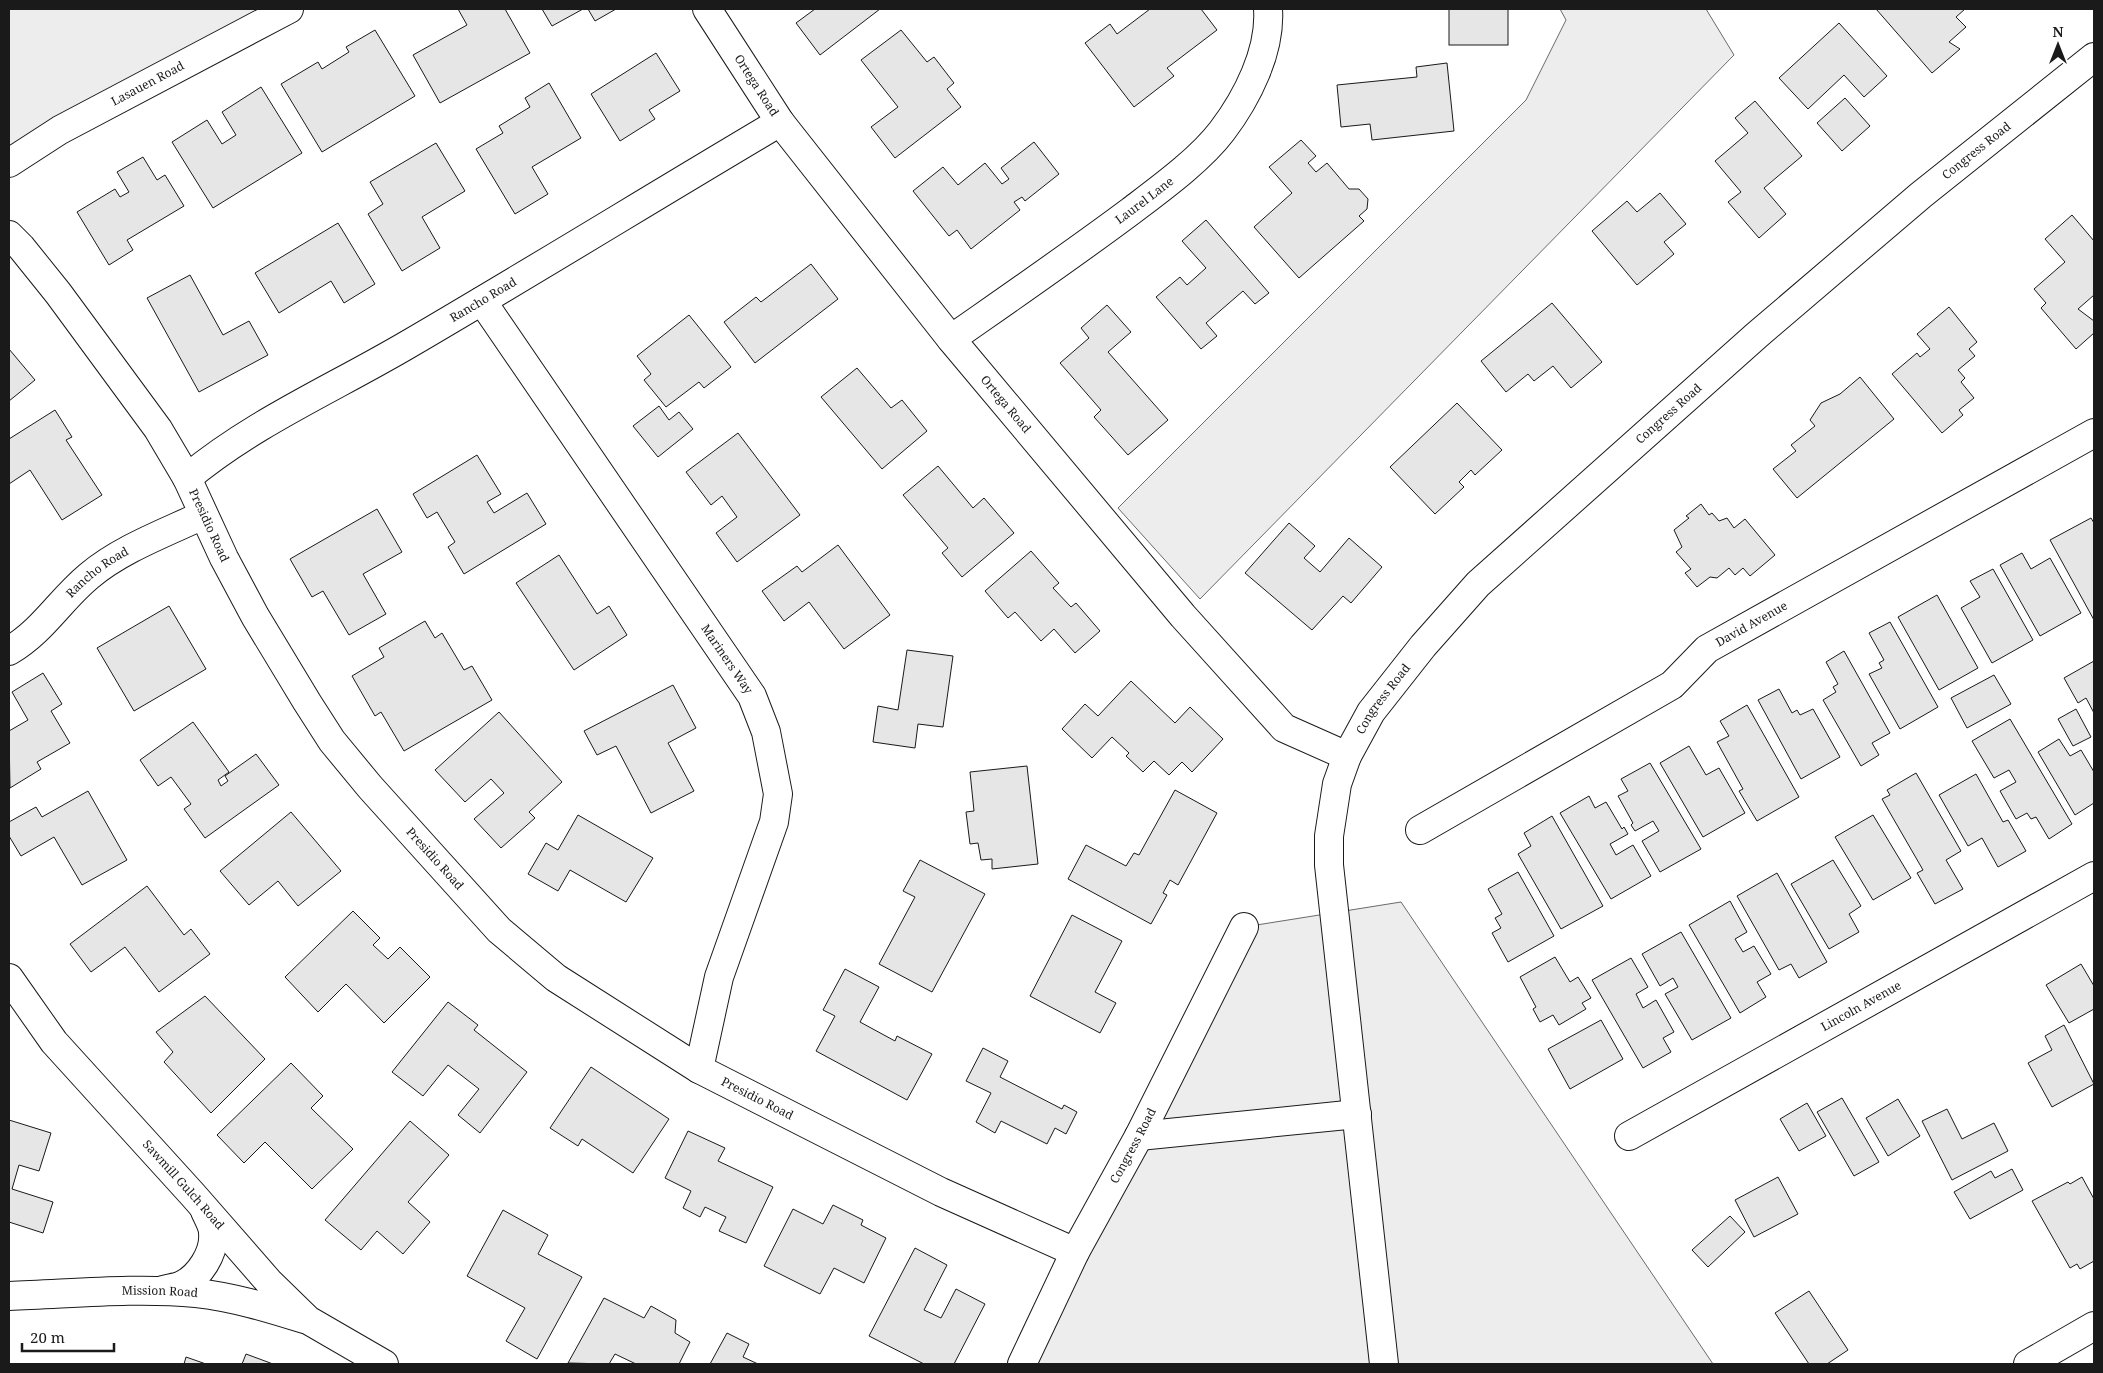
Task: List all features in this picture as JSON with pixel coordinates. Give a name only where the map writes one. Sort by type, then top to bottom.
[{"type":"street","name":"Lasauen Road","points":[[9,163],[60,130],[289,9]]},
{"type":"street","name":"Ortega Road","points":[[707,9],[780,122],[951,339],[1183,616],[1284,728],[1347,756]]},
{"type":"street","name":"Laurel Lane","points":[[951,339],[1092,240],[1173,179],[1221,132],[1246,96],[1258,63],[1269,18],[1268,9]]},
{"type":"street","name":"Congress Road","points":[[1384,1364],[1357,1114],[1333,919],[1329,836],[1337,784],[1347,756],[1371,712],[1423,646],[1478,584],[1757,335],[1921,195],[2094,57]]},
{"type":"street","name":"Rancho Road","points":[[187,478],[214,456],[253,429],[360,373],[780,122]]},
{"type":"street","name":"Presidio Road","points":[[9,235],[58,293],[158,429],[187,478],[203,515],[255,616],[306,702],[332,741],[440,867],[499,930],[556,978],[699,1069],[941,1192],[1075,1252]]},
{"type":"street","name":"Mariners Way","points":[[482,301],[752,696],[766,732],[778,794],[774,822],[719,977],[699,1069]]},
{"type":"street","name":"David Avenue","points":[[1420,830],[1672,685],[1707,649],[2094,433]]},
{"type":"street","name":"Rancho Road","points":[[9,651],[31,637],[89,575],[116,558],[203,515]]},
{"type":"street","name":"Lincoln Avenue","points":[[1628,1136],[2094,876]]},
{"type":"street","name":"Congress Road","points":[[1022,1364],[1075,1252],[1139,1136],[1244,927]]},
{"type":"street","name":"Sawmill Gulch Road","points":[[9,978],[54,1042],[203,1206],[269,1282],[308,1320],[384,1364]]},
{"type":"street","points":[[1139,1136],[1357,1114]]},
{"type":"street","points":[[159,1291],[182,1285],[195,1276],[206,1261],[212,1248],[214,1233],[203,1206]]},
{"type":"street","name":"Mission Road","points":[[9,1296],[159,1291],[198,1293],[235,1300],[308,1320]]},
{"type":"street","points":[[2028,1364],[2094,1326]]},
{"type":"shaded area","points":[[9,9],[261,9],[9,152]]},
{"type":"shaded area","points":[[1560,9],[1706,9],[1734,55],[1200,599],[1118,508],[1526,100],[1566,20]]},
{"type":"shaded area","points":[[1401,902],[1713,1364],[1022,1364],[1244,927]]},
{"type":"building","points":[[458,9],[505,9],[530,53],[440,103],[413,55],[467,25]]},
{"type":"building","points":[[542,9],[583,9],[552,26]]},
{"type":"building","points":[[588,9],[616,9],[595,21]]},
{"type":"building","points":[[815,9],[880,9],[820,55],[796,23]]},
{"type":"building","points":[[1150,9],[1201,9],[1217,30],[1167,68],[1174,76],[1134,107],[1085,43],[1110,24],[1117,34]]},
{"type":"building","points":[[1449,9],[1508,9],[1508,45],[1449,45]]},
{"type":"building","points":[[1876,9],[1965,9],[1956,17],[1966,27],[1949,42],[1960,49],[1932,73]]},
{"type":"building","points":[[1839,23],[1887,76],[1864,97],[1844,75],[1808,109],[1779,78]]},
{"type":"building","points":[[375,30],[415,96],[322,152],[281,84],[318,62],[322,69],[349,52],[346,47]]},
{"type":"building","points":[[901,30],[927,62],[934,57],[954,83],[947,89],[961,107],[895,158],[871,127],[898,107],[861,60]]},
{"type":"building","points":[[656,53],[680,91],[649,110],[655,119],[620,141],[591,94]]},
{"type":"building","points":[[1447,63],[1454,131],[1372,140],[1370,124],[1341,127],[1337,85],[1417,77],[1416,67]]},
{"type":"building","points":[[549,83],[581,138],[532,167],[548,194],[515,214],[476,149],[503,133],[499,126],[530,107],[525,98]]},
{"type":"building","points":[[261,87],[302,153],[213,208],[172,142],[207,120],[222,144],[236,135],[222,112]]},
{"type":"building","points":[[1845,98],[1870,126],[1842,151],[1817,123]]},
{"type":"building","points":[[1755,101],[1802,156],[1764,188],[1786,214],[1759,238],[1728,202],[1741,192],[1715,161],[1748,133],[1735,118]]},
{"type":"building","points":[[1301,140],[1316,156],[1308,163],[1316,172],[1327,163],[1349,189],[1359,189],[1368,199],[1367,209],[1359,216],[1364,221],[1299,278],[1254,227],[1292,193],[1269,167]]},
{"type":"building","points":[[1034,142],[1059,174],[1025,201],[1022,197],[1014,202],[1020,210],[971,249],[957,230],[949,236],[913,191],[943,167],[958,185],[985,163],[1002,184],[1009,179],[1001,168]]},
{"type":"building","points":[[436,143],[465,191],[422,217],[440,248],[402,271],[368,214],[383,204],[370,182]]},
{"type":"building","points":[[143,157],[157,180],[165,175],[184,206],[127,240],[133,250],[109,265],[77,212],[115,189],[120,197],[129,192],[117,172]]},
{"type":"building","points":[[1660,193],[1686,224],[1664,242],[1674,254],[1637,285],[1592,231],[1627,201],[1637,212]]},
{"type":"building","points":[[2072,215],[2094,241],[2094,295],[2078,309],[2094,321],[2094,333],[2076,349],[2041,308],[2046,303],[2034,289],[2065,262],[2045,239]]},
{"type":"building","points":[[1206,220],[1269,293],[1255,304],[1243,291],[1206,323],[1217,336],[1201,349],[1156,297],[1180,277],[1187,285],[1206,268],[1182,241]]},
{"type":"building","points":[[338,223],[375,284],[344,303],[331,281],[279,313],[255,273]]},
{"type":"building","points":[[811,264],[838,299],[755,363],[724,322],[756,297],[761,302]]},
{"type":"building","points":[[190,275],[223,335],[249,321],[268,355],[199,392],[147,298]]},
{"type":"building","points":[[1552,303],[1602,362],[1571,388],[1553,366],[1534,381],[1528,374],[1506,392],[1481,361]]},
{"type":"building","points":[[1107,305],[1131,332],[1108,352],[1168,420],[1128,455],[1094,417],[1101,410],[1060,363],[1089,338],[1081,328]]},
{"type":"building","points":[[1949,307],[1977,342],[1969,349],[1975,356],[1958,370],[1965,378],[1961,382],[1974,398],[1959,410],[1963,415],[1942,433],[1892,374],[1917,353],[1920,357],[1930,349],[1917,334]]},
{"type":"building","points":[[689,315],[731,367],[704,388],[699,382],[666,407],[644,380],[651,374],[637,356]]},
{"type":"building","points":[[9,349],[35,380],[9,401]]},
{"type":"building","points":[[857,368],[891,408],[902,400],[927,431],[882,469],[821,397]]},
{"type":"building","points":[[1860,377],[1894,419],[1797,498],[1773,469],[1796,451],[1791,445],[1815,426],[1810,420],[1821,403],[1840,394]]},
{"type":"building","points":[[1457,403],[1502,450],[1475,475],[1471,470],[1459,482],[1464,487],[1435,514],[1390,467]]},
{"type":"building","points":[[659,406],[669,420],[679,412],[693,429],[658,457],[633,426]]},
{"type":"building","points":[[55,410],[72,437],[66,440],[102,495],[62,520],[30,470],[9,484],[9,439]]},
{"type":"building","points":[[738,433],[800,515],[737,562],[716,533],[737,517],[722,496],[711,505],[686,472]]},
{"type":"building","points":[[477,455],[501,494],[487,502],[494,513],[527,493],[546,524],[464,574],[448,547],[455,542],[437,512],[427,518],[413,494]]},
{"type":"building","points":[[938,466],[973,508],[984,498],[1014,533],[962,577],[942,553],[948,548],[903,495]]},
{"type":"building","points":[[1701,504],[1709,515],[1712,513],[1719,521],[1727,518],[1734,528],[1745,519],[1775,555],[1750,576],[1743,568],[1735,575],[1729,568],[1717,578],[1710,577],[1697,587],[1685,573],[1691,569],[1676,552],[1682,547],[1674,530],[1689,518],[1686,516]]},
{"type":"building","points":[[377,509],[402,552],[363,574],[386,614],[349,635],[323,591],[312,597],[290,559]]},
{"type":"building","points":[[2091,518],[2094,523],[2094,620],[2050,540]]},
{"type":"building","points":[[1289,523],[1315,546],[1304,558],[1320,572],[1349,538],[1382,567],[1351,603],[1343,596],[1312,630],[1245,573]]},
{"type":"building","points":[[838,545],[890,615],[844,649],[809,602],[784,621],[762,591],[797,566],[802,572]]},
{"type":"building","points":[[1031,551],[1059,583],[1053,588],[1071,607],[1076,603],[1100,631],[1075,653],[1054,629],[1041,641],[1015,612],[1008,618],[985,591]]},
{"type":"building","points":[[2022,553],[2031,569],[2050,558],[2081,613],[2040,636],[2000,565]]},
{"type":"building","points":[[559,555],[597,614],[609,606],[627,635],[574,670],[516,583]]},
{"type":"building","points":[[1993,569],[2033,640],[1992,663],[1961,608],[1980,597],[1970,581]]},
{"type":"building","points":[[1937,595],[1978,668],[1939,690],[1898,617]]},
{"type":"building","points":[[169,606],[206,669],[134,711],[97,648]]},
{"type":"building","points":[[425,621],[435,638],[442,633],[464,670],[472,666],[492,700],[404,751],[381,712],[375,716],[352,676],[384,657],[379,648]]},
{"type":"building","points":[[1890,622],[1938,707],[1900,729],[1869,674],[1882,668],[1879,663],[1884,660],[1869,633]]},
{"type":"building","points":[[907,650],[953,656],[943,727],[918,724],[915,748],[873,742],[878,706],[898,710]]},
{"type":"building","points":[[1844,651],[1890,733],[1872,743],[1879,755],[1861,766],[1823,700],[1836,692],[1833,687],[1838,684],[1826,662]]},
{"type":"building","points":[[2094,661],[2094,713],[2086,698],[2078,703],[2064,678]]},
{"type":"building","points":[[43,673],[62,704],[51,711],[70,743],[37,762],[41,769],[10,788],[9,731],[28,720],[12,692]]},
{"type":"building","points":[[1994,675],[2011,704],[1967,728],[1951,698]]},
{"type":"building","points":[[1131,681],[1175,723],[1190,707],[1223,739],[1192,772],[1182,762],[1169,775],[1154,761],[1143,772],[1126,756],[1129,753],[1112,737],[1092,758],[1062,729],[1085,704],[1098,716]]},
{"type":"building","points":[[673,685],[696,728],[668,743],[694,791],[651,813],[616,746],[597,755],[584,731]]},
{"type":"building","points":[[1779,689],[1792,713],[1797,710],[1800,715],[1813,709],[1840,757],[1801,779],[1758,700]]},
{"type":"building","points":[[1747,705],[1799,797],[1757,821],[1739,791],[1743,789],[1717,742],[1729,736],[1720,721]]},
{"type":"building","points":[[2076,709],[2091,737],[2073,746],[2058,719]]},
{"type":"building","points":[[499,712],[562,782],[529,812],[535,818],[501,848],[474,819],[504,793],[491,779],[465,802],[435,770]]},
{"type":"building","points":[[2010,719],[2072,824],[2049,839],[2036,817],[2031,819],[2027,813],[2016,819],[2000,791],[2016,782],[2009,770],[1994,778],[1972,741]]},
{"type":"building","points":[[193,722],[229,772],[218,780],[221,786],[228,781],[225,776],[256,754],[279,785],[205,838],[184,809],[191,804],[171,777],[158,786],[140,760]]},
{"type":"building","points":[[2059,739],[2070,756],[2081,750],[2094,772],[2094,803],[2075,815],[2038,752]]},
{"type":"building","points":[[1689,746],[1706,775],[1719,768],[1745,813],[1703,837],[1660,763]]},
{"type":"building","points":[[1650,763],[1701,849],[1660,872],[1642,841],[1659,831],[1653,821],[1635,831],[1631,825],[1633,823],[1618,796],[1628,791],[1621,779]]},
{"type":"building","points":[[1027,766],[1038,864],[992,869],[992,859],[981,860],[978,843],[970,844],[966,812],[974,811],[970,772]]},
{"type":"building","points":[[1916,773],[1961,851],[1946,860],[1963,889],[1935,904],[1917,873],[1923,870],[1882,799],[1890,795],[1887,790]]},
{"type":"building","points":[[1976,774],[2003,822],[2008,820],[2026,851],[1998,867],[1982,838],[1968,846],[1939,795]]},
{"type":"building","points":[[1175,790],[1217,813],[1178,885],[1170,880],[1163,893],[1167,895],[1151,924],[1068,879],[1086,845],[1126,866],[1134,853],[1139,855]]},
{"type":"building","points":[[88,791],[127,860],[82,885],[54,837],[21,856],[9,836],[9,822],[36,807],[42,817]]},
{"type":"building","points":[[1589,796],[1595,808],[1606,802],[1622,829],[1624,827],[1628,834],[1610,844],[1616,855],[1633,845],[1651,876],[1611,899],[1560,813]]},
{"type":"building","points":[[291,812],[341,871],[298,906],[278,881],[249,905],[220,871]]},
{"type":"building","points":[[578,815],[653,858],[626,902],[570,870],[558,891],[528,874],[546,843],[558,850]]},
{"type":"building","points":[[1873,815],[1911,878],[1873,900],[1835,837]]},
{"type":"building","points":[[1552,816],[1603,906],[1561,929],[1518,854],[1531,846],[1524,833]]},
{"type":"building","points":[[920,860],[985,894],[932,992],[879,964],[915,897],[903,891]]},
{"type":"building","points":[[1833,860],[1861,906],[1849,914],[1859,932],[1829,949],[1791,884]]},
{"type":"building","points":[[1518,872],[1554,936],[1508,962],[1492,933],[1501,928],[1495,918],[1502,914],[1488,889]]},
{"type":"building","points":[[1777,873],[1827,962],[1799,978],[1791,964],[1779,970],[1737,896]]},
{"type":"building","points":[[147,886],[184,935],[191,929],[210,954],[159,992],[125,947],[91,972],[70,944]]},
{"type":"building","points":[[1730,901],[1747,932],[1735,939],[1743,952],[1754,946],[1771,974],[1757,982],[1766,997],[1740,1013],[1689,925]]},
{"type":"building","points":[[353,911],[380,938],[373,945],[388,959],[400,947],[430,977],[384,1023],[346,984],[318,1012],[285,977]]},
{"type":"building","points":[[1072,915],[1122,941],[1095,992],[1116,1003],[1100,1033],[1030,996]]},
{"type":"building","points":[[1681,932],[1731,1018],[1692,1040],[1665,994],[1678,987],[1673,978],[1660,986],[1642,954]]},
{"type":"building","points":[[1555,957],[1570,982],[1578,977],[1591,998],[1582,1003],[1586,1009],[1559,1025],[1553,1015],[1540,1022],[1533,1009],[1536,1007],[1520,977]]},
{"type":"building","points":[[1631,958],[1648,987],[1636,994],[1643,1008],[1656,1000],[1674,1032],[1663,1038],[1671,1052],[1643,1068],[1592,980]]},
{"type":"building","points":[[2081,964],[2094,986],[2094,1009],[2069,1023],[2046,985]]},
{"type":"building","points":[[845,969],[879,987],[860,1022],[895,1041],[897,1036],[932,1054],[907,1100],[816,1051],[835,1016],[823,1010]]},
{"type":"building","points":[[205,996],[265,1059],[211,1113],[164,1062],[173,1052],[156,1032]]},
{"type":"building","points":[[448,1002],[478,1025],[474,1030],[527,1072],[480,1133],[458,1115],[479,1089],[448,1065],[423,1096],[392,1072]]},
{"type":"building","points":[[1601,1020],[1623,1059],[1570,1089],[1548,1049]]},
{"type":"building","points":[[2064,1025],[2094,1084],[2052,1107],[2028,1063],[2052,1050],[2045,1036]]},
{"type":"building","points":[[983,1048],[1008,1061],[1000,1077],[1062,1109],[1064,1105],[1077,1112],[1066,1134],[1055,1128],[1047,1144],[1001,1121],[995,1133],[976,1122],[991,1093],[966,1081]]},
{"type":"building","points":[[291,1063],[323,1096],[311,1108],[353,1149],[312,1189],[265,1142],[244,1163],[217,1135]]},
{"type":"building","points":[[591,1067],[669,1119],[633,1173],[582,1139],[578,1146],[550,1128]]},
{"type":"building","points":[[1842,1098],[1879,1162],[1854,1176],[1817,1112]]},
{"type":"building","points":[[1898,1099],[1920,1136],[1888,1156],[1866,1118]]},
{"type":"building","points":[[1807,1103],[1826,1136],[1799,1151],[1780,1119]]},
{"type":"building","points":[[1947,1109],[1962,1139],[1994,1123],[2008,1151],[1952,1180],[1922,1121]]},
{"type":"building","points":[[9,1120],[51,1133],[39,1171],[19,1165],[12,1189],[53,1202],[43,1233],[9,1222]]},
{"type":"building","points":[[410,1121],[449,1155],[408,1202],[430,1222],[403,1254],[377,1231],[361,1250],[325,1220]]},
{"type":"building","points":[[688,1131],[725,1148],[718,1161],[773,1187],[746,1243],[719,1231],[726,1217],[705,1207],[700,1217],[683,1208],[691,1191],[665,1178]]},
{"type":"building","points":[[2012,1169],[2023,1190],[1970,1219],[1954,1192],[1991,1171],[1995,1178]]},
{"type":"building","points":[[1778,1177],[1798,1214],[1754,1237],[1735,1200]]},
{"type":"building","points":[[2082,1177],[2094,1199],[2094,1261],[2080,1269],[2077,1264],[2070,1268],[2032,1201],[2068,1182],[2070,1184]]},
{"type":"building","points":[[833,1205],[863,1220],[861,1225],[886,1238],[864,1283],[834,1268],[820,1294],[764,1266],[793,1209],[823,1224]]},
{"type":"building","points":[[503,1210],[548,1235],[538,1254],[582,1277],[537,1359],[506,1341],[525,1308],[467,1276]]},
{"type":"building","points":[[1730,1216],[1745,1232],[1708,1267],[1692,1250]]},
{"type":"building","points":[[915,1248],[947,1265],[924,1310],[941,1318],[956,1289],[985,1304],[954,1364],[924,1364],[869,1336]]},
{"type":"building","points":[[1809,1291],[1848,1350],[1827,1364],[1809,1364],[1775,1313]]},
{"type":"building","points":[[604,1298],[644,1318],[651,1306],[676,1320],[675,1333],[690,1342],[679,1364],[636,1364],[615,1354],[609,1364],[568,1363]]},
{"type":"building","points":[[727,1333],[749,1344],[743,1357],[758,1364],[710,1364]]},
{"type":"building","points":[[246,1354],[273,1364],[242,1364]]},
{"type":"building","points":[[186,1357],[206,1364],[184,1364]]}]
